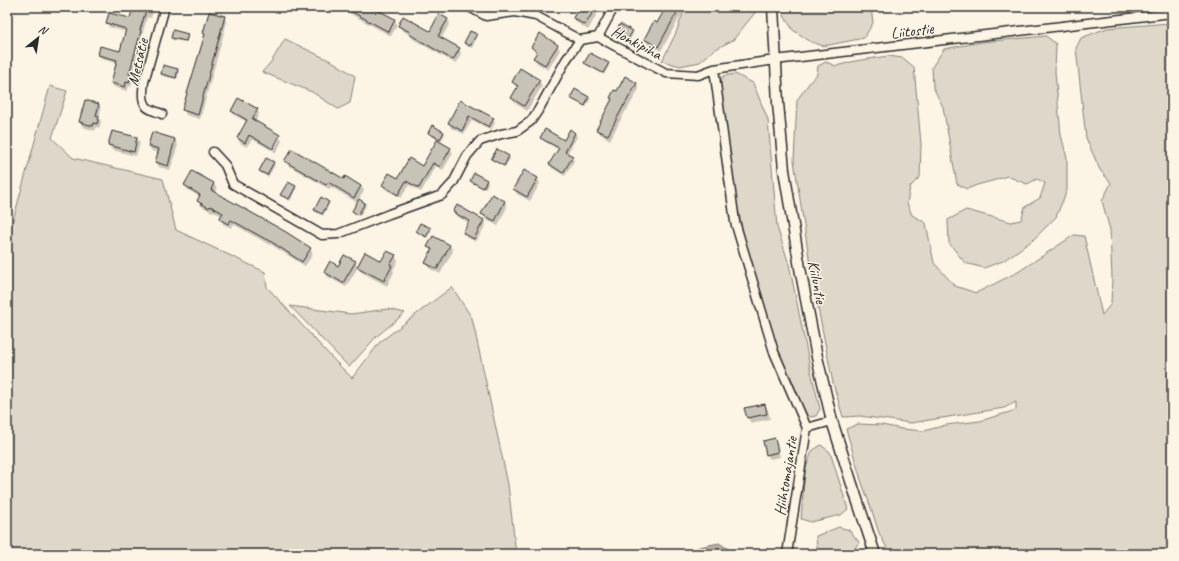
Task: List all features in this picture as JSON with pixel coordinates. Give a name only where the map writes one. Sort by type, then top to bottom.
[{"type":"street","name":"Metsätie","points":[[162,114],[147,107],[143,100],[143,91],[144,82],[165,7]]},
{"type":"street","points":[[212,152],[225,165],[233,184],[322,234],[338,234],[442,195],[452,183],[466,156],[480,141],[501,134],[516,132],[531,121],[566,60],[580,40],[536,16],[515,12],[486,16],[469,7]]},
{"type":"street","points":[[598,37],[614,7]]},
{"type":"street","name":"Kiiluntie","points":[[773,7],[775,60],[784,170],[798,260],[817,357],[832,421],[876,554]]},
{"type":"street","name":"Liitostie","points":[[775,60],[1172,13]]},
{"type":"street","name":"Honkipiha","points":[[580,40],[598,37],[666,73],[698,75],[714,69],[775,60]]},
{"type":"street","points":[[714,69],[735,222],[774,352],[807,428]]},
{"type":"street","name":"Hiihtomajantie","points":[[787,554],[807,428],[832,421]]},
{"type":"shaded area","points":[[685,7],[757,7],[754,14],[733,40],[714,50],[700,62],[680,66],[662,61],[676,33]]},
{"type":"shaded area","points":[[783,7],[871,7],[873,23],[864,38],[824,46],[811,42],[793,30],[783,14]]},
{"type":"shaded area","points":[[1170,23],[1172,26],[1172,554],[890,554],[879,533],[846,429],[858,424],[882,425],[924,431],[946,425],[980,421],[1016,410],[1016,402],[1004,408],[911,423],[860,416],[843,417],[833,383],[813,283],[794,161],[797,100],[817,74],[818,66],[826,62],[836,66],[855,61],[888,56],[903,58],[914,67],[921,144],[920,177],[910,187],[907,203],[912,215],[926,223],[934,263],[955,286],[976,293],[1018,272],[1074,235],[1084,236],[1102,315],[1111,304],[1112,278],[1110,230],[1102,201],[1111,183],[1100,170],[1086,138],[1076,48],[1081,38],[1107,28]]},
{"type":"shaded area","points":[[1046,36],[1056,44],[1055,72],[1061,135],[1067,158],[1067,190],[1056,217],[1033,240],[1003,261],[984,268],[965,263],[949,243],[948,220],[966,210],[1011,222],[1021,220],[1025,207],[1040,198],[1045,183],[1037,179],[1027,184],[1007,176],[967,189],[957,184],[943,107],[933,87],[932,67],[944,49],[982,42]]},
{"type":"shaded area","points":[[285,39],[335,63],[355,76],[350,103],[338,109],[312,92],[262,72],[271,62]]},
{"type":"shaded area","points":[[735,74],[753,83],[768,120],[777,227],[789,264],[820,409],[816,416],[810,417],[804,412],[791,378],[779,353],[747,249],[736,200],[720,84],[723,76]]},
{"type":"shaded area","points":[[50,86],[67,91],[52,138],[73,158],[163,179],[176,230],[265,272],[267,287],[352,378],[380,342],[452,287],[472,318],[508,484],[516,554],[7,554],[7,242]]},
{"type":"shaded area","points":[[290,306],[351,314],[388,309],[405,313],[376,337],[349,367]]},
{"type":"shaded area","points":[[821,445],[830,452],[848,509],[841,515],[811,522],[801,519],[805,471],[812,451]]},
{"type":"shaded area","points":[[839,527],[849,530],[859,542],[854,550],[846,554],[822,554],[817,547],[816,536]]},
{"type":"shaded area","points":[[719,543],[727,548],[731,554],[692,554],[699,547]]},
{"type":"building","points":[[133,7],[147,7],[129,74],[131,75],[129,83],[126,82],[125,87],[111,83],[117,60],[98,55],[100,46],[120,51],[126,29],[106,23],[109,13],[130,18]]},
{"type":"building","points":[[343,7],[372,7],[395,19],[389,32]]},
{"type":"building","points":[[579,7],[596,7],[585,25],[573,18]]},
{"type":"building","points":[[666,7],[680,7],[658,47],[644,39],[654,21],[657,23]]},
{"type":"building","points":[[209,12],[225,16],[198,115],[182,110],[205,34],[203,33]]},
{"type":"building","points":[[439,14],[448,19],[438,36],[460,48],[453,60],[409,34],[410,32],[398,26],[403,16],[430,31]]},
{"type":"building","points":[[620,24],[633,31],[627,40],[615,34]]},
{"type":"building","points":[[173,30],[188,34],[186,41],[171,38]]},
{"type":"building","points":[[470,31],[477,34],[470,46],[464,43]]},
{"type":"building","points":[[540,33],[558,45],[545,65],[533,58],[537,52],[531,47]]},
{"type":"building","points":[[590,53],[609,63],[603,73],[584,63]]},
{"type":"building","points":[[163,65],[178,69],[176,78],[161,74]]},
{"type":"building","points":[[520,68],[540,80],[524,106],[511,98],[518,86],[512,82]]},
{"type":"building","points":[[625,76],[637,83],[608,135],[596,130],[612,99],[610,98],[614,90],[617,91]]},
{"type":"building","points":[[575,89],[589,97],[585,106],[570,98]]},
{"type":"building","points":[[238,98],[258,109],[252,119],[280,135],[273,149],[249,135],[245,143],[237,138],[247,120],[231,111]]},
{"type":"building","points":[[85,100],[99,104],[96,116],[99,116],[97,124],[94,123],[93,126],[79,122]]},
{"type":"building","points":[[460,100],[494,118],[489,127],[469,116],[462,131],[448,123]]},
{"type":"building","points":[[432,125],[444,132],[440,139],[428,133]]},
{"type":"building","points":[[545,129],[564,140],[570,129],[575,133],[565,152],[573,156],[563,173],[549,164],[559,148],[540,138]]},
{"type":"building","points":[[112,131],[137,137],[134,152],[108,145]]},
{"type":"building","points":[[152,132],[175,139],[168,166],[155,162],[159,149],[148,146]]},
{"type":"building","points":[[437,140],[451,148],[440,167],[433,163],[419,188],[406,181],[398,195],[382,185],[389,173],[398,178],[409,158],[422,166]]},
{"type":"building","points":[[292,149],[344,179],[345,176],[361,186],[354,198],[328,182],[326,185],[284,161]]},
{"type":"building","points":[[497,149],[509,156],[504,166],[491,159]]},
{"type":"building","points":[[266,158],[274,162],[267,175],[259,171]]},
{"type":"building","points":[[524,170],[538,178],[527,197],[513,189]]},
{"type":"building","points":[[192,171],[214,183],[211,190],[286,232],[311,248],[302,262],[267,239],[231,220],[228,224],[219,219],[223,213],[210,206],[209,208],[197,201],[200,195],[184,185]]},
{"type":"building","points":[[474,173],[487,180],[483,188],[470,181]]},
{"type":"building","points":[[288,182],[296,186],[289,199],[280,195]]},
{"type":"building","points":[[492,194],[505,201],[495,221],[481,214]]},
{"type":"building","points":[[321,197],[329,202],[322,214],[314,210]]},
{"type":"building","points":[[359,199],[365,203],[358,215],[352,211]]},
{"type":"building","points":[[457,205],[484,220],[474,239],[463,233],[469,221],[453,212]]},
{"type":"building","points":[[420,223],[431,228],[426,237],[416,231]]},
{"type":"building","points":[[433,236],[450,245],[437,269],[425,263],[432,249],[427,247]]},
{"type":"building","points":[[387,251],[396,255],[390,265],[392,266],[384,281],[357,267],[365,252],[381,261]]},
{"type":"building","points":[[344,255],[356,261],[343,283],[324,272],[330,261],[338,266]]},
{"type":"building","points":[[765,404],[767,414],[747,418],[744,408]]},
{"type":"building","points":[[775,438],[778,452],[766,455],[763,441]]}]
